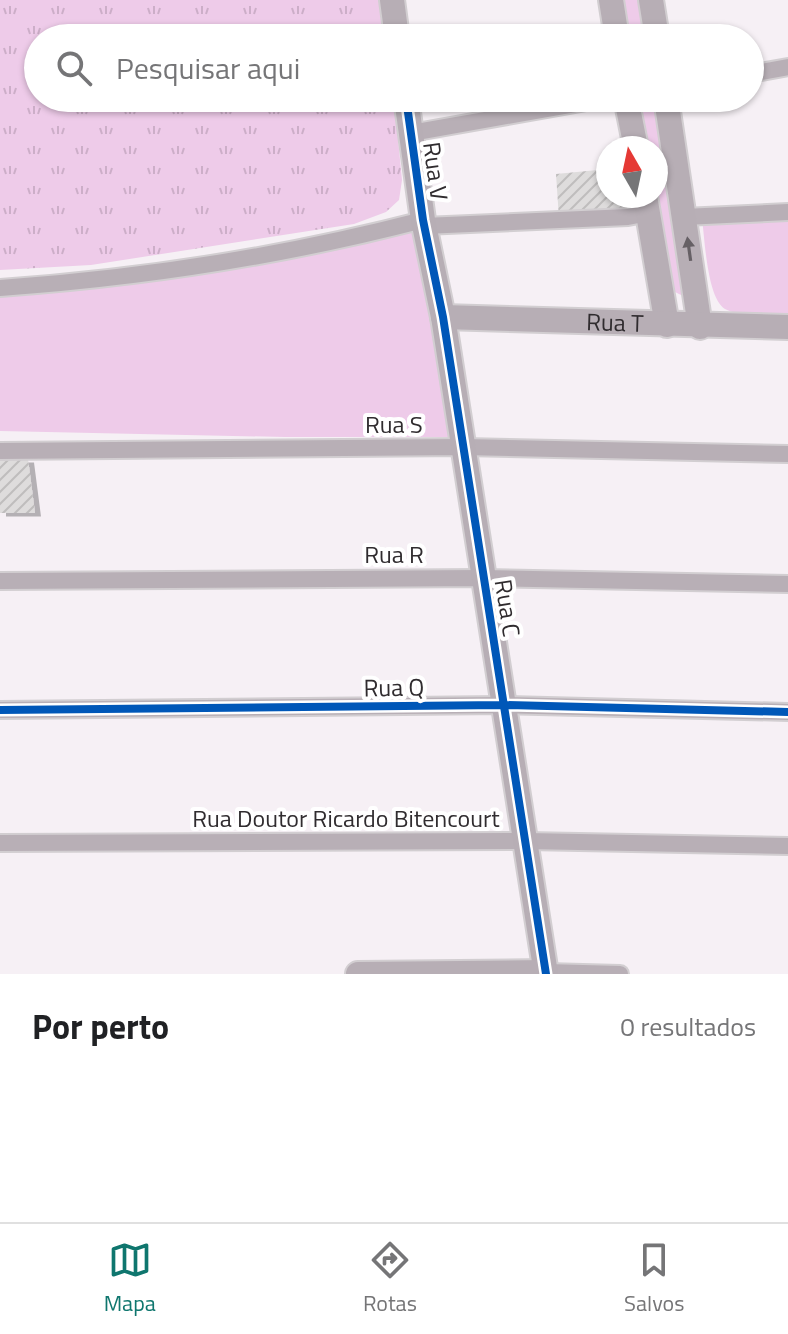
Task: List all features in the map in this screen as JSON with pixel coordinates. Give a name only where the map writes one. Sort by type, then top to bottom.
[{"type":"street","points":[[392,0],[395,24]]},
{"type":"street","points":[[611,0],[615,24]]},
{"type":"street","points":[[651,0],[655,24]]},
{"type":"street","points":[[764,71],[788,67]]},
{"type":"street","name":"Rua V","points":[[408,112],[425,231]]},
{"type":"street","points":[[411,133],[530,112]]},
{"type":"street","points":[[629,112],[634,136]]},
{"type":"street","points":[[668,112],[700,327]]},
{"type":"street","points":[[0,288],[95,281],[230,262],[356,237],[628,217],[641,208]]},
{"type":"street","points":[[648,208],[667,325]]},
{"type":"street","points":[[684,217],[788,212]]},
{"type":"street","name":"Rua C","points":[[425,231],[443,317],[546,973]]},
{"type":"street","name":"Rua T","points":[[443,317],[700,327],[788,327]]},
{"type":"street","name":"Rua S","points":[[0,451],[464,447],[788,454]]},
{"type":"street","name":"Rua R","points":[[0,581],[483,578],[788,584]]},
{"type":"street","name":"Rua Q","points":[[0,710],[503,705],[788,712]]},
{"type":"street","name":"Rua Doutor Ricardo Bitencourt","points":[[0,843],[526,841],[788,846]]},
{"type":"street","points":[[358,974],[620,974]]},
{"type":"green space","points":[[0,0],[381,0],[385,24],[24,24],[24,112],[395,112],[402,180],[399,200],[386,212],[354,224],[91,265],[0,270]]},
{"type":"green space","points":[[620,0],[644,0],[648,24],[624,24]]},
{"type":"green space","points":[[639,112],[662,112],[665,136],[644,136]]},
{"type":"green space","points":[[668,158],[686,294],[673,291],[660,208],[668,208]]},
{"type":"green space","points":[[788,216],[788,313],[747,314],[725,309],[714,293],[702,219]]},
{"type":"green space","points":[[409,231],[418,237],[452,437],[0,431],[0,297],[158,280]]},
{"type":"building","points":[[596,170],[596,208],[626,208],[628,217],[559,219],[556,174]]},
{"type":"building","points":[[0,459],[28,459],[35,513],[0,513]]},
{"type":"cycle path","points":[[408,112],[546,974]]},
{"type":"cycle path","points":[[0,710],[503,705],[788,712]]}]
